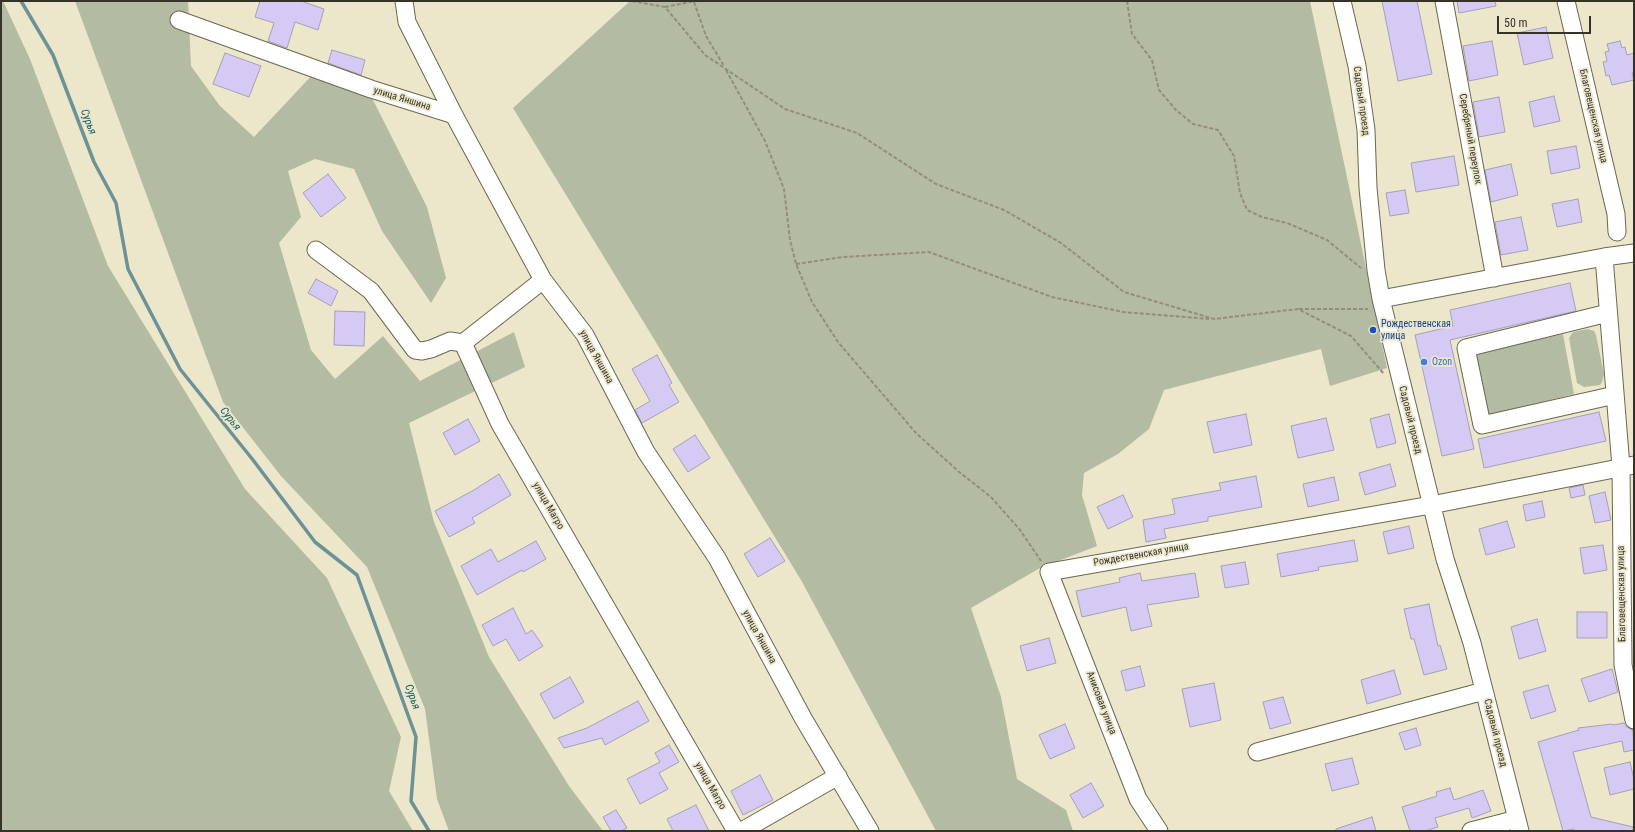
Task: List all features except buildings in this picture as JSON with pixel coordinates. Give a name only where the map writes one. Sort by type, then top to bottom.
[{"type":"street","points":[[404,1],[407,22],[454,115]]},
{"type":"street","name":"Садовый проезд","points":[[1342,1],[1357,66],[1366,130],[1368,188],[1376,270],[1382,304],[1445,559],[1472,643],[1518,825]]},
{"type":"street","name":"Серебряный переулок","points":[[1444,1],[1495,278]]},
{"type":"street","name":"Благовещенская улица","points":[[1566,1],[1616,214],[1617,232]]},
{"type":"street","name":"улица Яншина","points":[[179,20],[371,89],[454,115],[543,280],[585,335],[646,452],[717,558],[804,718],[870,831]]},
{"type":"street","points":[[316,250],[371,291],[415,350],[422,351],[450,341],[463,343],[543,280]]},
{"type":"street","points":[[1382,304],[1495,278],[1604,257],[1634,253]]},
{"type":"street","name":"Благовещенская улица","points":[[1604,257],[1615,395],[1627,466],[1623,665],[1634,720]]},
{"type":"street","points":[[1608,313],[1466,348],[1482,425],[1615,395]]},
{"type":"street","name":"улица Магро","points":[[463,343],[500,424],[736,831]]},
{"type":"street","name":"Рождественская улица","points":[[1049,572],[1431,505],[1627,466]]},
{"type":"street","name":"Анисовая улица","points":[[1049,572],[1138,799],[1159,831]]},
{"type":"street","points":[[1257,752],[1484,691]]},
{"type":"street","points":[[742,831],[838,776]]},
{"type":"street","points":[[1471,831],[1518,825]]},
{"type":"path","points":[[632,1],[665,7],[694,1],[706,36],[765,141],[784,190],[790,240],[796,264],[812,302],[838,342],[916,433],[958,471],[991,497],[1020,530],[1049,572]]},
{"type":"path","points":[[1127,1],[1132,34],[1152,60],[1159,90],[1176,110],[1193,124],[1218,130],[1234,156],[1240,193],[1247,210],[1262,217],[1287,223],[1327,240],[1361,268]]},
{"type":"path","points":[[665,7],[705,56],[785,109],[857,133],[936,184],[1004,210],[1061,243],[1124,292],[1214,319]]},
{"type":"path","points":[[796,264],[843,257],[929,252],[1052,297],[1124,312],[1214,319],[1298,309],[1382,304]]},
{"type":"path","points":[[1298,309],[1351,336],[1386,376]]},
{"type":"green space","points":[[1,1],[3,1],[30,59],[108,266],[245,489],[327,578],[401,737],[389,791],[413,831],[1,831]]},
{"type":"green space","points":[[75,1],[188,1],[191,66],[220,106],[254,137],[315,72],[371,96],[427,207],[446,278],[431,303],[382,231],[354,169],[315,159],[288,171],[301,217],[279,243],[311,350],[335,379],[383,336],[420,381],[514,332],[525,367],[409,423],[434,522],[489,657],[569,786],[603,831],[449,831],[437,799],[425,709],[367,567],[281,476],[223,402]]},
{"type":"green space","points":[[630,1],[1310,1],[1387,368],[1330,386],[1321,349],[1164,390],[1149,429],[1118,454],[1084,473],[1082,495],[1097,546],[1040,568],[971,608],[1001,697],[1017,779],[1066,810],[1073,831],[936,831],[801,580],[513,108]]},
{"type":"green space","points":[[1588,329],[1594,331],[1596,335],[1604,374],[1600,385],[1584,387],[1577,383],[1569,338],[1573,332]]},
{"type":"green space","points":[[1563,334],[1574,394],[1487,416],[1473,354]]},
{"type":"waterway","name":"Сурья","points":[[21,1],[53,55],[94,162],[116,203],[128,269],[180,369],[253,460],[315,542],[357,575],[416,737],[411,801],[429,831]]},
{"type":"place","name":"Рождественская улица","points":[[1373,330]]},
{"type":"place","name":"Ozon","points":[[1424,362]]}]
